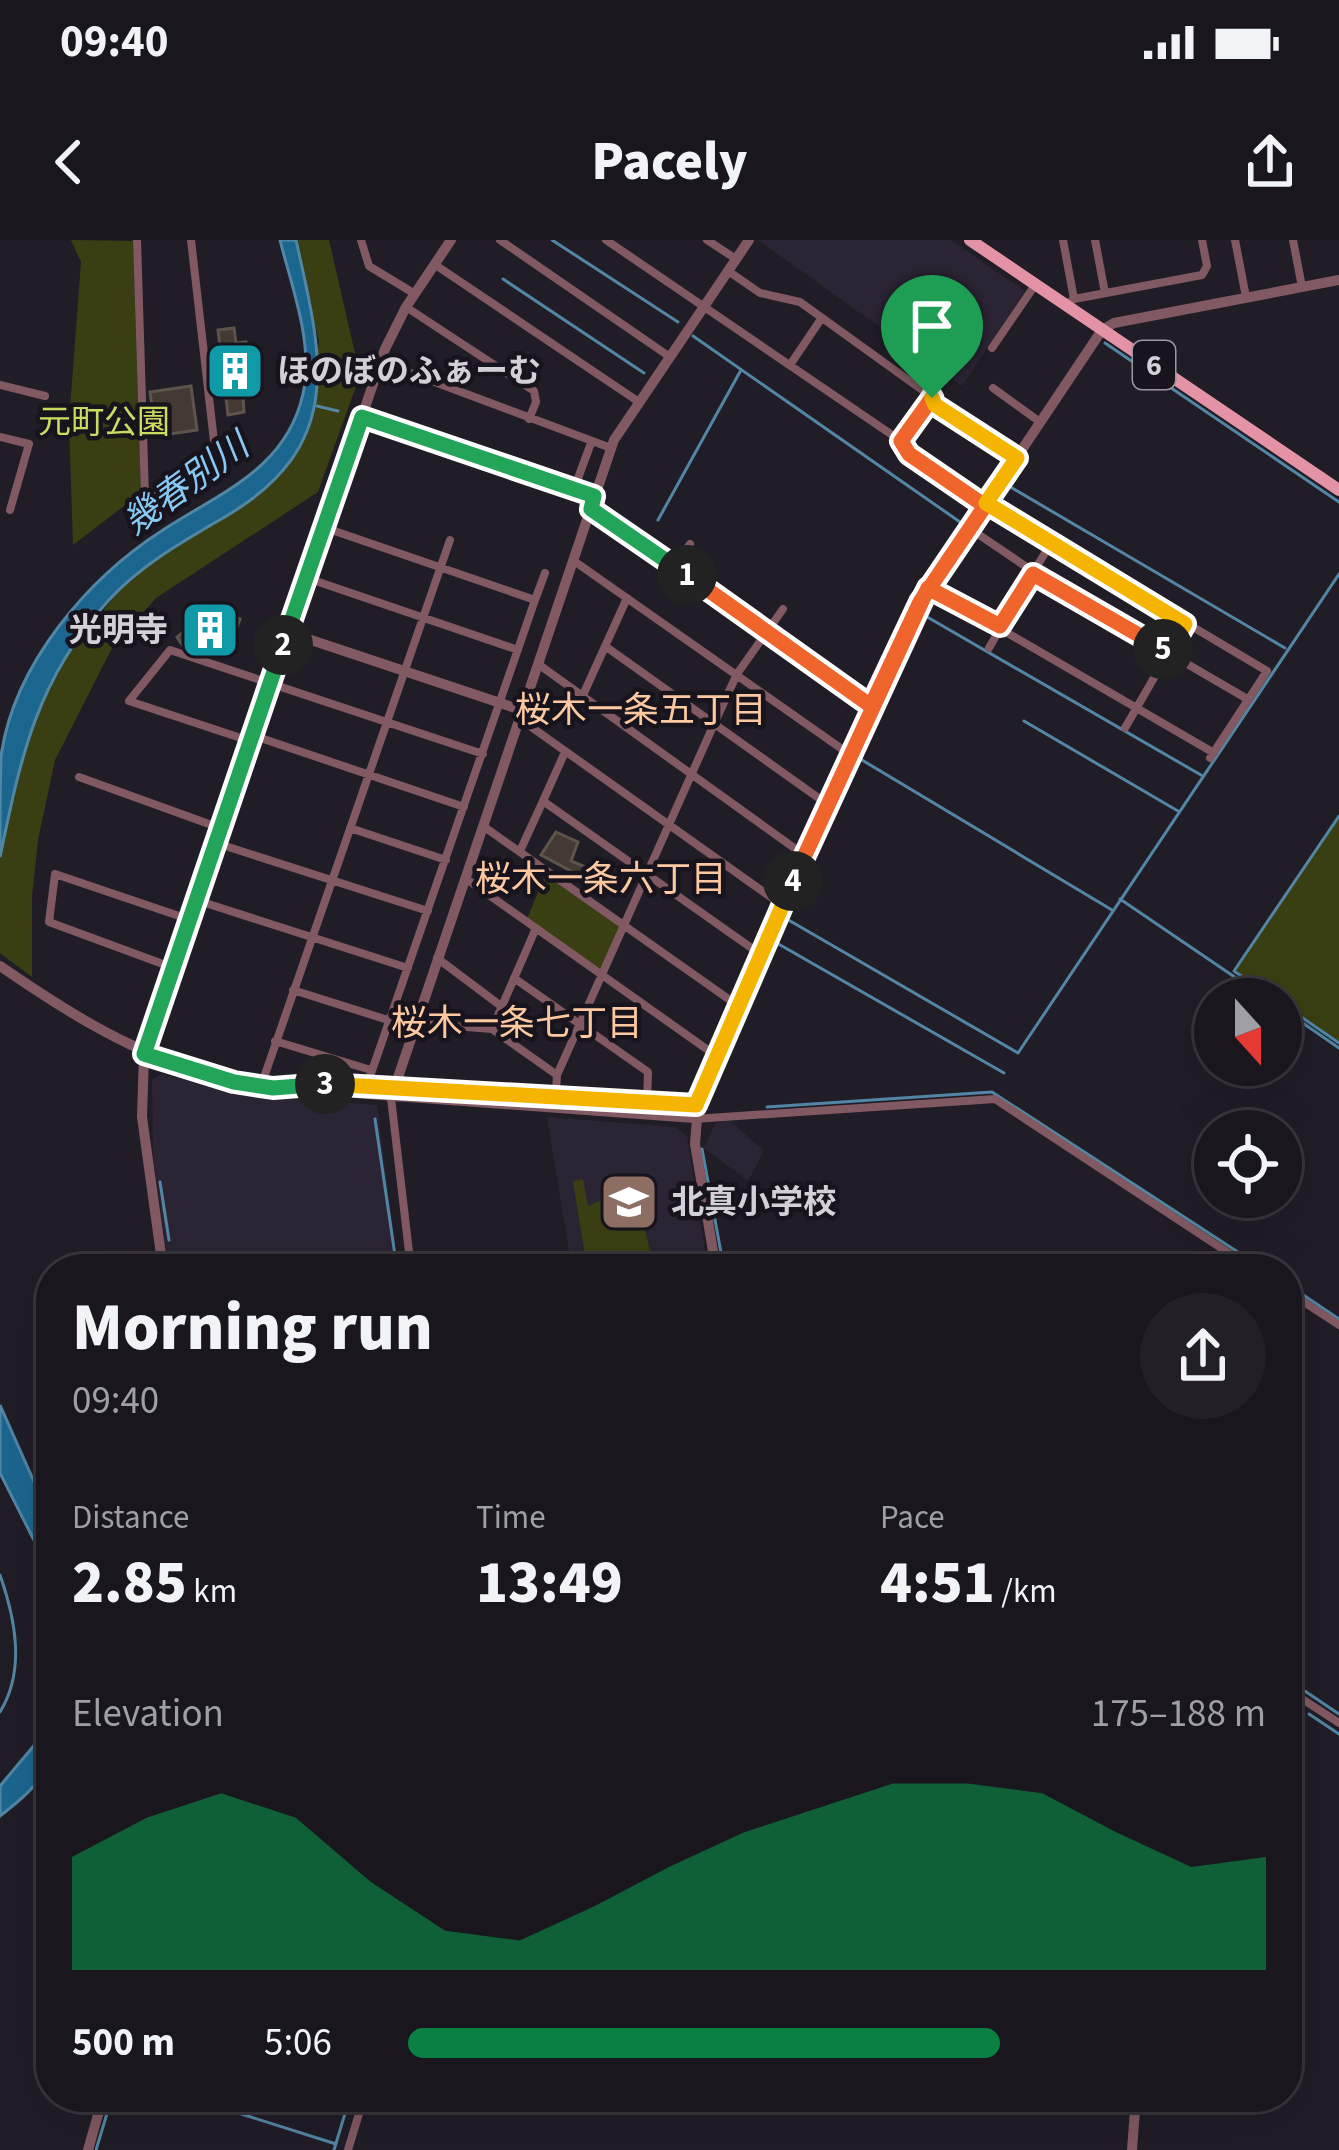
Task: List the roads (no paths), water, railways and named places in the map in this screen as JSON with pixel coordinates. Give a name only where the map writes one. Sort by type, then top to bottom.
[{"type":"main road","name":"6","points":[[970,240],[1035,285],[1070,302],[1102,330],[1339,490]]},
{"type":"street","points":[[137,240],[146,496],[209,462],[215,450],[191,240]]},
{"type":"street","points":[[361,240],[369,266],[415,294]]},
{"type":"street","points":[[161,1254],[142,1118],[144,1054],[381,362],[406,307],[451,240]]},
{"type":"street","points":[[500,240],[670,357]]},
{"type":"street","points":[[606,240],[901,441],[909,454],[985,504],[1267,671],[1212,755],[928,588]]},
{"type":"street","points":[[707,240],[760,293],[800,302],[932,398],[935,405],[1017,458]]},
{"type":"street","points":[[410,1254],[392,1092],[436,957],[611,448],[749,240]]},
{"type":"street","points":[[1063,240],[1070,302],[1202,274],[1207,266],[1202,240]]},
{"type":"street","points":[[1095,240],[1106,292]]},
{"type":"street","points":[[1235,240],[1246,298]]},
{"type":"street","points":[[1293,240],[1302,287]]},
{"type":"street","points":[[434,264],[639,402]]},
{"type":"street","points":[[714,1254],[694,1119],[696,1105],[826,804],[928,588],[1102,330],[1114,323],[1339,280]]},
{"type":"street","points":[[992,348],[1035,285]]},
{"type":"street","points":[[406,307],[534,391],[537,396],[529,419]]},
{"type":"street","points":[[790,365],[821,319]]},
{"type":"street","points":[[381,362],[611,448]]},
{"type":"street","points":[[0,385],[45,396]]},
{"type":"street","points":[[993,388],[1042,423]]},
{"type":"street","points":[[901,441],[932,398]]},
{"type":"street","points":[[362,417],[574,489],[871,706]]},
{"type":"street","points":[[0,437],[29,444],[10,510]]},
{"type":"street","points":[[574,489],[591,443]]},
{"type":"street","points":[[323,527],[535,600]]},
{"type":"street","points":[[969,528],[1033,573],[1249,700]]},
{"type":"street","points":[[267,1087],[275,1041],[450,540]]},
{"type":"street","points":[[674,566],[690,544]]},
{"type":"street","points":[[989,648],[1050,545]]},
{"type":"street","points":[[572,560],[849,754]]},
{"type":"street","points":[[368,1085],[545,573]]},
{"type":"street","points":[[306,578],[518,650]]},
{"type":"street","points":[[583,696],[627,598]]},
{"type":"street","points":[[555,1103],[557,1075],[737,674],[783,609]]},
{"type":"street","points":[[1125,728],[1185,624]]},
{"type":"street","points":[[287,632],[501,703],[782,904]]},
{"type":"street","points":[[605,646],[826,804]]},
{"type":"street","points":[[464,808],[129,701],[170,650],[483,754]]},
{"type":"street","points":[[537,664],[804,855]]},
{"type":"street","points":[[520,851],[565,752]]},
{"type":"street","points":[[79,777],[220,828]]},
{"type":"street","points":[[543,801],[760,955]]},
{"type":"street","points":[[482,825],[737,1005]]},
{"type":"street","points":[[350,828],[446,860]]},
{"type":"street","points":[[214,843],[428,911]]},
{"type":"street","points":[[171,967],[49,922],[55,874],[188,919]]},
{"type":"street","points":[[464,878],[715,1054]]},
{"type":"street","points":[[195,899],[408,968]]},
{"type":"street","points":[[492,1028],[536,928]]},
{"type":"street","points":[[436,957],[501,1006]]},
{"type":"street","points":[[0,966],[92,1028],[144,1054],[191,1072],[267,1087],[555,1103],[694,1119],[995,1099],[1230,1254]]},
{"type":"street","points":[[514,978],[647,1072],[647,1103]]},
{"type":"street","points":[[293,990],[388,1020]]},
{"type":"street","points":[[415,1023],[492,1028],[557,1075]]},
{"type":"street","points":[[275,1041],[371,1070]]},
{"type":"street","points":[[267,1087],[368,1085],[392,1092]]},
{"type":"street","points":[[555,1103],[696,1105]]},
{"type":"street","points":[[1302,1301],[1339,1325]]},
{"type":"street","points":[[1302,1699],[1339,1724]]},
{"type":"street","points":[[88,2150],[99,2112]]},
{"type":"street","points":[[348,2150],[359,2112]]},
{"type":"street","points":[[1132,2150],[1135,2112]]},
{"type":"water","points":[[280,240],[296,240],[313,321],[316,393],[309,426],[293,458],[266,487],[136,575],[85,629],[35,720],[0,857],[1,756],[21,689],[38,657],[82,598],[108,573],[163,530],[248,476],[282,442],[294,420],[303,394],[306,356]]},
{"type":"water","points":[[0,1405],[36,1486],[36,1544],[0,1473]]},
{"type":"water","points":[[36,1743],[36,1783],[0,1816],[0,1786]]},
{"type":"waterway","points":[[552,240],[678,322]]},
{"type":"waterway","points":[[503,279],[644,373]]},
{"type":"waterway","points":[[693,336],[960,522]]},
{"type":"waterway","points":[[1105,343],[1339,502]]},
{"type":"waterway","points":[[658,520],[741,370]]},
{"type":"waterway","points":[[317,406],[338,411]]},
{"type":"waterway","points":[[1007,485],[1285,648]]},
{"type":"waterway","points":[[785,918],[1018,1053],[1339,574]]},
{"type":"waterway","points":[[922,614],[1201,775]]},
{"type":"waterway","points":[[1024,721],[1178,811]]},
{"type":"waterway","points":[[857,757],[1112,910]]},
{"type":"waterway","points":[[1244,978],[1234,971],[1339,816]]},
{"type":"waterway","points":[[1120,899],[1236,978]]},
{"type":"waterway","points":[[775,942],[1004,1073]]},
{"type":"waterway","points":[[1302,1017],[1339,1043]]},
{"type":"waterway","points":[[1302,1022],[1339,1048]]},
{"type":"waterway","points":[[767,1107],[992,1092],[1241,1254]]},
{"type":"waterway","points":[[375,1119],[395,1254]]},
{"type":"waterway","points":[[702,1149],[721,1254]]},
{"type":"waterway","points":[[160,1182],[169,1240]]},
{"type":"waterway","points":[[1302,1294],[1339,1319]]},
{"type":"waterway","points":[[0,1575],[15,1644],[13,1679],[0,1712]]},
{"type":"waterway","points":[[1302,1689],[1339,1714]]},
{"type":"waterway","points":[[1309,1714],[1339,1734]]},
{"type":"waterway","points":[[96,2150],[107,2112]]},
{"type":"waterway","points":[[235,2112],[336,2144]]},
{"type":"waterway","points":[[334,2150],[345,2112]]},
{"type":"place","name":"ほのぼのふぁーむ","points":[[235,371]]},
{"type":"place","name":"光明寺","points":[[210,630]]},
{"type":"place","name":"北真小学校","points":[[629,1202]]},
{"type":"district","name":"桜木一条五丁目","points":[[641,710]]},
{"type":"district","name":"桜木一条六丁目","points":[[601,879]]},
{"type":"district","name":"桜木一条七丁目","points":[[517,1023]]},
{"type":"park label","name":"元町公園","points":[[104,422]]},
{"type":"water label","name":"幾春別川","points":[[186,484]]}]
